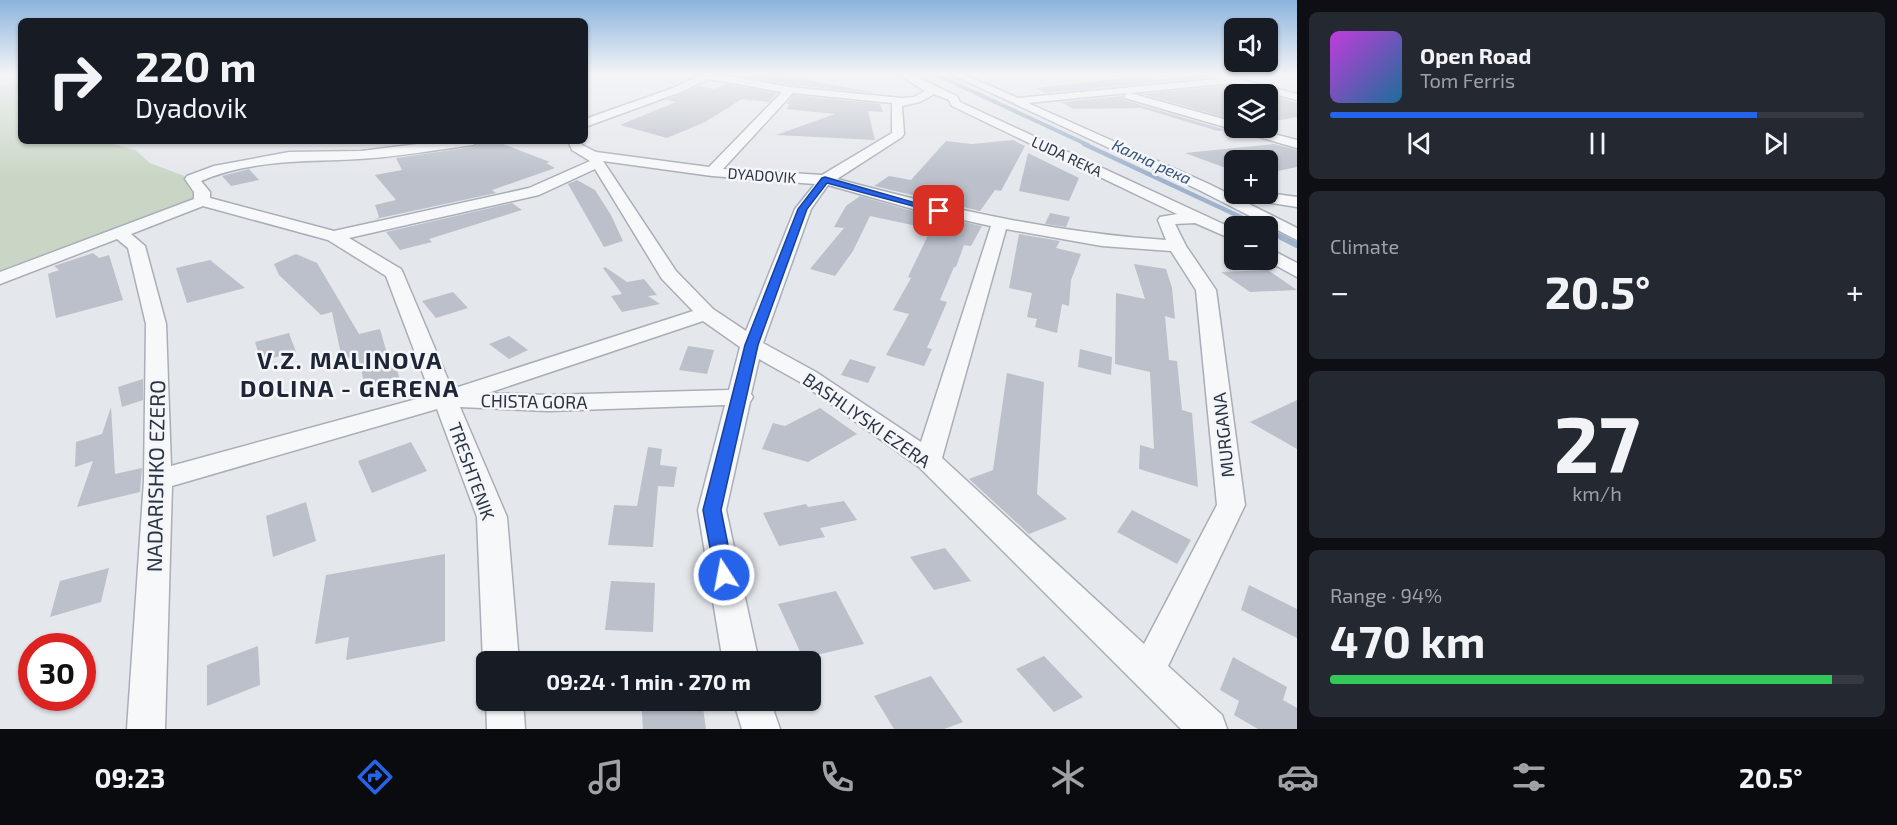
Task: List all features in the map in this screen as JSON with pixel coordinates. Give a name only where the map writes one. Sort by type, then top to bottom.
[{"type":"street","points":[[588,122],[627,108]]},
{"type":"street","points":[[712,171],[773,108]]},
{"type":"street","points":[[739,651],[712,510],[741,397],[751,345],[802,209],[825,180],[898,134],[896,108]]},
{"type":"street","name":"LUDA REKA","points":[[964,108],[1224,231]]},
{"type":"street","points":[[1034,108],[1204,187],[1297,235]]},
{"type":"street","points":[[1171,108],[1224,123]]},
{"type":"street","points":[[1276,138],[1297,144]]},
{"type":"street","points":[[0,278],[202,201],[202,192],[192,180],[214,170],[289,156],[361,154],[447,144]]},
{"type":"street","points":[[334,236],[534,192],[588,153]]},
{"type":"street","name":"DYADOVIK","points":[[588,153],[712,171],[825,180],[919,206],[1000,223],[1102,241],[1177,246]]},
{"type":"street","name":"BASHLIYSKI EZERA","points":[[588,153],[669,274],[706,313],[751,345],[808,377],[927,460],[1208,729]]},
{"type":"street","points":[[1204,187],[1224,190]]},
{"type":"street","points":[[1278,199],[1297,202]]},
{"type":"street","name":"TRESHTENIK","points":[[202,201],[334,236],[394,273],[492,517],[500,651]]},
{"type":"street","name":"MURGANA","points":[[1148,671],[1231,505],[1206,290],[1177,246],[1166,220],[1195,218]]},
{"type":"street","points":[[927,460],[1000,223]]},
{"type":"street","name":"NADARISHKO EZERO","points":[[120,233],[136,246],[156,324],[158,480],[146,729]]},
{"type":"street","points":[[1278,259],[1297,271]]},
{"type":"street","points":[[446,399],[706,313]]},
{"type":"street","name":"CHISTA GORA","points":[[158,480],[446,399],[548,403],[741,397]]},
{"type":"street","points":[[505,711],[506,729]]},
{"type":"street","points":[[755,711],[761,729]]},
{"type":"green space","points":[[0,108],[18,108],[18,144],[114,144],[135,150],[150,163],[192,179],[202,201],[0,278]]},
{"type":"building","points":[[661,108],[727,108],[705,122],[667,138],[620,125]]},
{"type":"building","points":[[882,108],[883,112],[868,111],[875,140],[776,135],[835,114],[786,109]]},
{"type":"building","points":[[1071,108],[1140,108],[1073,109]]},
{"type":"building","points":[[1141,108],[1151,108],[1224,130],[1218,131]]},
{"type":"building","points":[[1192,108],[1224,108],[1224,117]]},
{"type":"building","points":[[1278,108],[1297,108],[1297,117],[1278,120]]},
{"type":"building","points":[[1013,140],[1025,146],[1001,191],[995,190],[980,211],[874,186],[889,176],[911,180],[946,141],[972,144]]},
{"type":"building","points":[[478,144],[503,144],[550,162],[546,163],[555,168],[492,190],[496,193],[375,219],[379,217],[375,205],[396,200],[375,175],[402,170],[396,158],[473,147]]},
{"type":"building","points":[[1274,144],[1297,150],[1297,167],[1278,171],[1278,150],[1224,150],[1224,167],[1185,153]]},
{"type":"building","points":[[1028,153],[1079,178],[1069,201],[1019,191]]},
{"type":"building","points":[[249,169],[259,180],[231,186],[222,176]]},
{"type":"building","points":[[577,180],[595,190],[611,215],[623,241],[604,247],[568,184]]},
{"type":"building","points":[[860,196],[912,211],[982,226],[971,246],[964,245],[940,300],[947,302],[927,348],[932,349],[924,366],[886,355],[909,314],[893,310],[911,278],[908,277],[931,229],[870,216],[853,251],[835,276],[810,269],[844,228],[834,227],[846,206]]},
{"type":"building","points":[[512,203],[522,210],[429,239],[432,242],[400,250],[386,232]]},
{"type":"building","points":[[1050,213],[1070,217],[1066,227],[1045,224]]},
{"type":"building","points":[[1019,234],[1060,241],[1056,248],[1081,254],[1071,280],[1069,306],[1062,304],[1057,333],[1035,327],[1037,319],[1027,317],[1032,293],[1009,288]]},
{"type":"building","points":[[93,253],[99,258],[109,255],[123,300],[56,318],[48,274],[59,270],[54,266]]},
{"type":"building","points":[[296,254],[317,263],[359,334],[380,329],[390,364],[395,363],[401,383],[366,391],[358,356],[342,359],[332,312],[321,315],[279,275],[274,264]]},
{"type":"building","points":[[210,260],[245,288],[187,303],[176,268]]},
{"type":"building","points":[[1134,264],[1166,269],[1172,288],[1175,319],[1165,316],[1169,360],[1177,361],[1182,410],[1192,413],[1198,487],[1139,469],[1140,445],[1154,449],[1150,372],[1115,364],[1116,293],[1145,299]]},
{"type":"building","points":[[605,267],[627,282],[644,279],[657,295],[648,296],[660,304],[622,312],[611,296],[622,294],[603,268]]},
{"type":"building","points":[[1268,270],[1297,290],[1250,292],[1221,272]]},
{"type":"building","points":[[453,292],[468,308],[436,318],[422,301]]},
{"type":"building","points":[[289,333],[296,352],[261,361],[255,342]]},
{"type":"building","points":[[509,336],[528,350],[509,359],[489,344]]},
{"type":"building","points":[[688,346],[714,350],[707,374],[679,370]]},
{"type":"building","points":[[1080,349],[1112,357],[1111,375],[1078,367]]},
{"type":"building","points":[[850,359],[876,367],[868,383],[841,375]]},
{"type":"building","points":[[1007,373],[1044,382],[1037,494],[1067,519],[1029,534],[969,479],[993,470]]},
{"type":"building","points":[[143,379],[143,400],[122,407],[118,387]]},
{"type":"building","points":[[1297,400],[1297,449],[1250,422]]},
{"type":"building","points":[[111,407],[115,474],[142,468],[140,492],[77,507],[93,461],[75,467],[76,442],[102,434]]},
{"type":"building","points":[[820,408],[857,434],[808,462],[762,449],[773,423],[785,426]]},
{"type":"building","points":[[411,442],[427,471],[372,493],[358,461]]},
{"type":"building","points":[[648,447],[662,449],[660,465],[677,467],[674,487],[658,486],[653,547],[608,545],[614,505],[637,506]]},
{"type":"building","points":[[844,501],[857,520],[820,528],[825,537],[779,546],[763,513],[806,504],[808,507]]},
{"type":"building","points":[[306,502],[316,541],[273,557],[266,516]]},
{"type":"building","points":[[1132,510],[1191,540],[1177,564],[1117,532]]},
{"type":"building","points":[[945,548],[971,581],[934,590],[910,557]]},
{"type":"building","points":[[445,554],[445,641],[346,660],[349,637],[315,644],[326,575]]},
{"type":"building","points":[[109,568],[101,602],[50,617],[60,581]]},
{"type":"building","points":[[611,581],[655,583],[653,632],[605,630]]},
{"type":"building","points":[[1249,585],[1297,609],[1297,638],[1241,610]]},
{"type":"building","points":[[836,591],[864,644],[821,654],[821,651],[800,651],[778,604]]},
{"type":"building","points":[[258,646],[260,685],[207,706],[207,665]]},
{"type":"building","points":[[1044,656],[1083,697],[1054,712],[1016,669]]},
{"type":"building","points":[[1233,657],[1287,687],[1283,700],[1297,708],[1297,729],[1258,729],[1234,715],[1239,701],[1220,690]]},
{"type":"building","points":[[931,676],[963,722],[944,729],[894,729],[874,696]]},
{"type":"building","points":[[642,711],[704,711],[706,729],[643,729]]},
{"type":"waterway","name":"Кална река","points":[[1008,108],[1088,145]]},
{"type":"waterway","name":"Кална река","points":[[1084,144],[1239,216]]},
{"type":"waterway","name":"Кална река","points":[[1278,235],[1284,238]]},
{"type":"waterway","name":"Кална река","points":[[1281,237],[1297,245]]},
{"type":"district","name":"V.Z. MALINOVA DOLINA - GERENA","points":[[350,373]]},
{"type":"route","points":[[724,575],[712,510],[741,397],[751,345],[802,209],[825,180],[939,211]]}]
